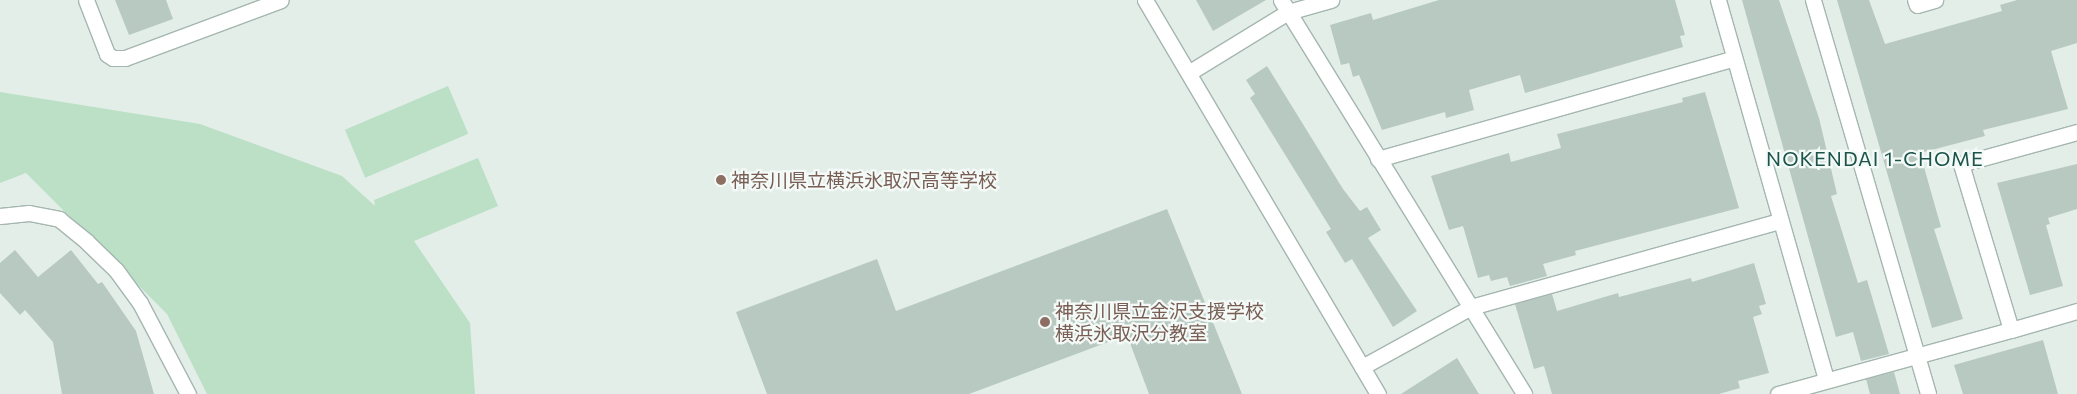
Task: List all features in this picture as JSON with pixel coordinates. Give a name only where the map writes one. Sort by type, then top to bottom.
[{"type":"street","points":[[86,0],[107,54],[113,58],[125,58],[281,0]]},
{"type":"street","points":[[1145,0],[1190,72],[1378,394]]},
{"type":"street","points":[[1190,72],[1284,6],[1331,0]]},
{"type":"street","points":[[1718,0],[1826,380]]},
{"type":"street","points":[[1813,0],[1928,394]]},
{"type":"street","points":[[1915,0],[1917,5],[1935,0]]},
{"type":"street","points":[[1284,6],[1524,394]]},
{"type":"street","points":[[1378,158],[1734,58]]},
{"type":"street","points":[[2011,330],[1961,164],[2077,132]]},
{"type":"street","points":[[0,216],[29,213],[60,219],[87,242],[140,303],[188,394]]},
{"type":"street","points":[[1362,367],[1471,307],[1780,221]]},
{"type":"street","points":[[1778,394],[1915,353],[2011,330],[2077,311]]},
{"type":"green space","points":[[448,86],[468,134],[365,178],[345,130]]},
{"type":"green space","points":[[0,92],[200,124],[342,176],[375,206],[374,200],[478,158],[498,206],[414,241],[470,323],[475,394],[207,394],[167,314],[26,173],[0,183]]},
{"type":"building","points":[[115,0],[166,0],[173,19],[129,35]]},
{"type":"building","points":[[1196,0],[1266,0],[1213,31]]},
{"type":"building","points":[[1439,0],[1675,0],[1685,35],[1680,36],[1683,47],[1525,93],[1520,75],[1469,90],[1474,110],[1446,118],[1445,112],[1382,130],[1359,75],[1353,77],[1349,63],[1341,65],[1330,25],[1371,13],[1373,20]]},
{"type":"building","points":[[1742,0],[1779,0],[1819,118],[1837,194],[1831,196],[1858,283],[1867,280],[1889,354],[1861,361],[1853,332],[1836,337]]},
{"type":"building","points":[[1837,0],[1869,0],[1885,44],[2002,11],[2000,5],[2017,0],[2077,0],[2077,43],[2051,51],[2068,109],[1983,130],[1985,136],[1920,153],[1941,227],[1934,229],[1963,319],[1932,328]]},
{"type":"building","points":[[1267,66],[1343,189],[1360,211],[1367,207],[1381,230],[1368,238],[1417,311],[1393,327],[1352,259],[1345,263],[1326,232],[1331,229],[1250,98],[1255,94],[1246,80]]},
{"type":"building","points":[[1705,92],[1739,208],[1575,251],[1576,255],[1543,264],[1547,276],[1510,286],[1507,277],[1491,281],[1489,275],[1478,278],[1463,226],[1449,230],[1431,176],[1509,153],[1511,162],[1561,148],[1557,134],[1683,102],[1682,98]]},
{"type":"building","points":[[2077,164],[2077,209],[2048,218],[2050,224],[2046,225],[2063,286],[2030,295],[1997,183]]},
{"type":"building","points":[[1167,209],[1242,394],[1149,394],[1127,335],[969,394],[767,394],[736,312],[877,259],[896,311]]},
{"type":"building","points":[[15,250],[38,277],[71,250],[98,284],[102,282],[136,331],[154,394],[62,394],[53,342],[25,310],[20,315],[0,293],[0,263]]},
{"type":"building","points":[[1754,263],[1766,304],[1759,306],[1762,314],[1753,317],[1769,373],[1738,381],[1740,388],[1719,394],[1552,394],[1544,366],[1534,369],[1515,304],[1552,294],[1557,311],[1618,293],[1619,297],[1691,278],[1692,282]]},
{"type":"building","points":[[2043,340],[2058,394],[1963,394],[1954,365]]},
{"type":"building","points":[[1457,358],[1479,394],[1401,394]]},
{"type":"building","points":[[1894,372],[1900,394],[1870,394],[1866,379]]},
{"type":"place","name":"神奈川県立横浜氷取沢高等学校","points":[[721,180]]},
{"type":"place","name":"神奈川県立金沢支援学校 横浜氷取沢分教室","points":[[1045,322]]},
{"type":"district","name":"NOKENDAI 1-CHOME","points":[[1875,158]]}]
